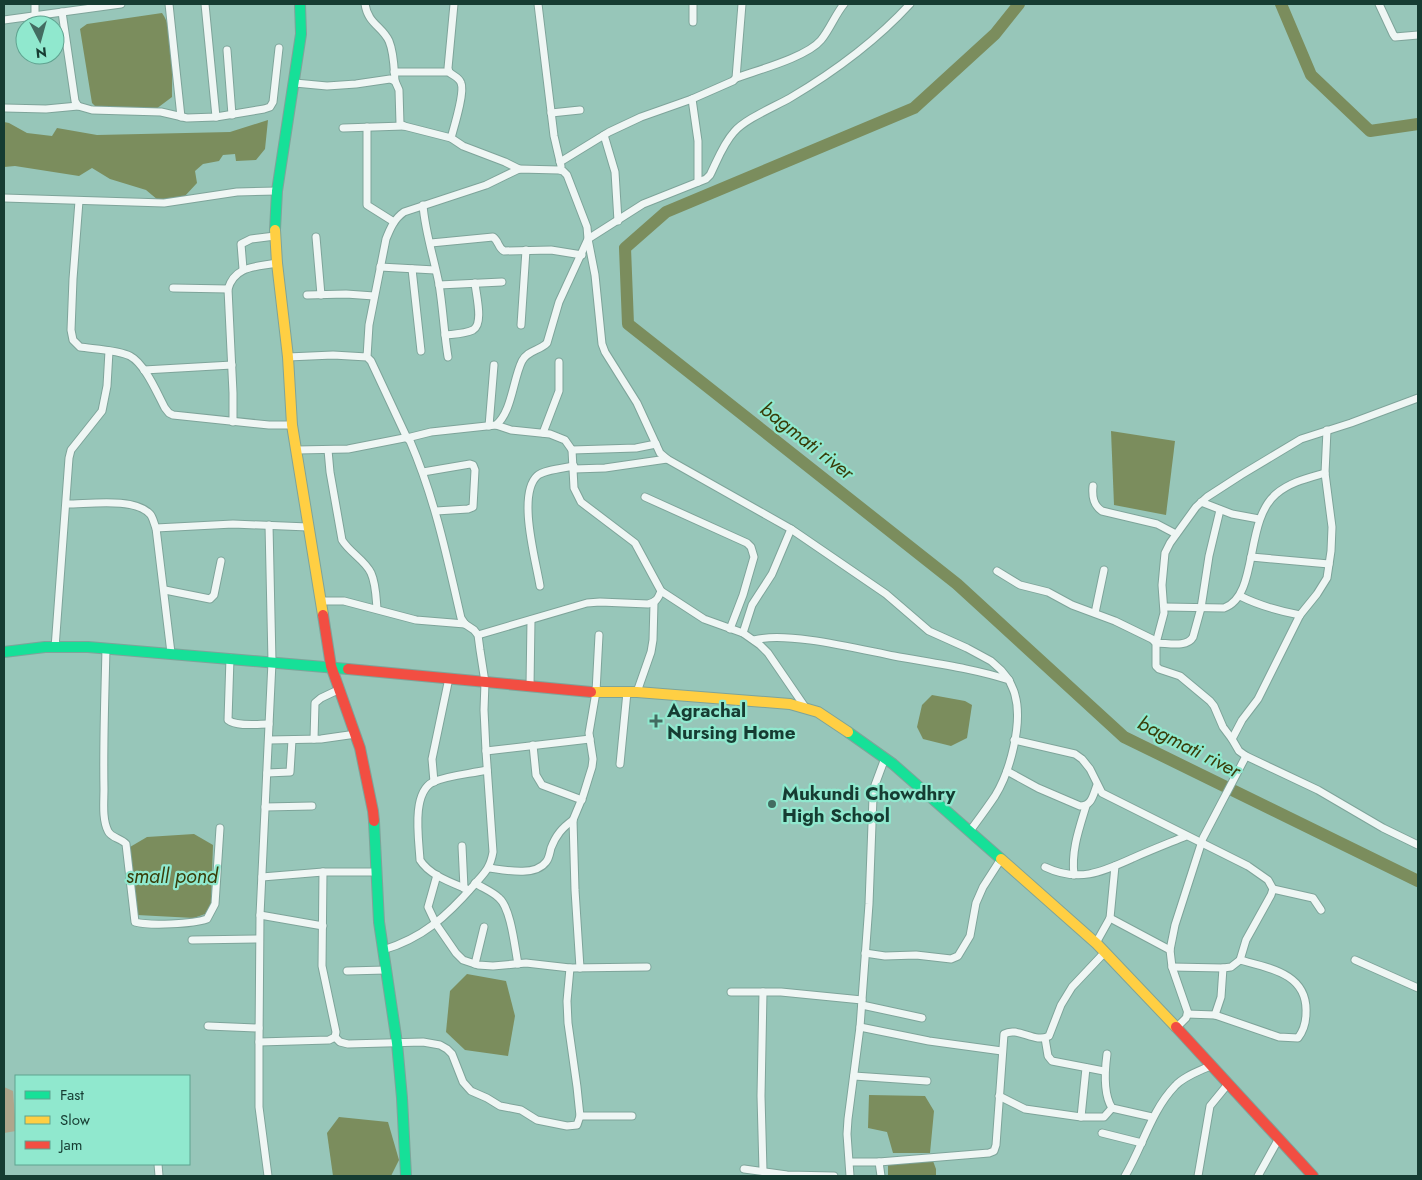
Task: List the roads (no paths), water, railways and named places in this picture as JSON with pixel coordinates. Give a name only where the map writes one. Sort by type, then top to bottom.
[{"type":"main road","points":[[300,4],[301,34],[295,83],[277,191],[275,236],[277,263],[288,357],[292,426],[331,666],[356,734],[373,811],[379,922],[397,1043],[406,1176]]},
{"type":"main road","points":[[4,652],[55,648],[106,648],[172,652],[596,692],[632,692],[760,701],[805,707],[818,712],[885,758],[1096,943],[1177,1027],[1278,1140],[1313,1176]]},
{"type":"street","points":[[35,4],[35,15],[116,4]]},
{"type":"street","points":[[169,4],[181,117]]},
{"type":"street","points":[[205,4],[216,118]]},
{"type":"street","points":[[365,4],[368,15],[374,25],[389,40],[394,58],[395,81],[399,90],[400,124],[404,126]]},
{"type":"street","points":[[449,72],[454,4]]},
{"type":"street","points":[[538,4],[554,136],[563,171],[570,181],[588,227],[588,239],[595,275],[604,352],[637,403],[660,453],[666,459],[791,529],[886,594],[929,631],[991,661],[1009,680],[1017,706],[1014,740],[1007,771],[995,796],[970,831]]},
{"type":"street","points":[[693,4],[693,22]]},
{"type":"street","points":[[736,78],[742,4]]},
{"type":"street","points":[[493,426],[503,416],[522,361],[531,351],[547,343],[559,302],[588,239],[643,204],[706,179],[710,175],[726,142],[740,126],[790,98],[842,64],[884,32],[910,4]]},
{"type":"street","points":[[1379,4],[1395,37],[1418,35]]},
{"type":"street","points":[[560,162],[604,135],[641,117],[692,99],[736,78],[796,56],[814,47],[821,40],[842,5]]},
{"type":"street","points":[[62,12],[75,101],[78,106]]},
{"type":"street","points":[[6,108],[46,109],[78,106],[92,110],[161,112],[181,117],[216,118],[270,107],[273,102],[279,48]]},
{"type":"street","points":[[227,50],[232,115]]},
{"type":"street","points":[[394,72],[449,72],[458,78],[462,88],[451,138]]},
{"type":"street","points":[[295,83],[328,86],[384,79],[395,81]]},
{"type":"street","points":[[692,99],[698,141],[698,182]]},
{"type":"street","points":[[551,113],[580,110]]},
{"type":"street","points":[[343,128],[404,126],[451,138],[463,146],[519,169],[563,171]]},
{"type":"street","points":[[366,127],[367,205],[394,222]]},
{"type":"street","points":[[604,135],[617,181],[618,221]]},
{"type":"street","points":[[367,357],[369,325],[380,267],[386,240],[398,216],[423,205],[486,185],[519,169]]},
{"type":"street","points":[[4,198],[164,203],[237,192],[277,191]]},
{"type":"street","points":[[79,201],[73,279],[71,330],[73,340],[80,347],[132,356],[144,370],[169,413],[233,422],[292,426]]},
{"type":"street","points":[[423,205],[425,227],[439,285],[448,357]]},
{"type":"street","points":[[243,269],[241,244],[251,239],[275,236]]},
{"type":"street","points":[[316,237],[321,295]]},
{"type":"street","points":[[430,243],[493,237],[504,251],[551,250],[582,255]]},
{"type":"street","points":[[521,326],[526,250]]},
{"type":"street","points":[[233,422],[228,289],[230,283],[243,269],[277,263]]},
{"type":"street","points":[[380,267],[435,270]]},
{"type":"street","points":[[412,269],[421,351]]},
{"type":"street","points":[[439,285],[502,282]]},
{"type":"street","points":[[445,335],[468,332],[474,330],[478,325],[479,318],[475,284]]},
{"type":"street","points":[[173,288],[228,289]]},
{"type":"street","points":[[306,295],[374,296]]},
{"type":"street","points":[[55,648],[69,458],[71,450],[102,411],[107,386],[109,351]]},
{"type":"street","points":[[288,357],[333,355],[367,357],[371,361],[423,472],[436,511],[461,618],[465,624],[478,634],[484,682],[487,770],[493,852],[489,868],[467,889],[436,924],[398,946],[383,950]]},
{"type":"street","points":[[543,433],[559,391],[559,362]]},
{"type":"street","points":[[144,370],[232,365]]},
{"type":"street","points":[[493,426],[494,365]]},
{"type":"street","points":[[1418,398],[1351,423],[1300,439],[1201,502],[1176,534],[1165,553],[1162,585],[1165,607],[1156,643],[1156,666],[1159,669],[1180,676],[1210,701],[1223,727],[1239,751],[1318,790],[1383,828],[1418,845]]},
{"type":"street","points":[[296,450],[348,449],[453,428],[493,426],[543,433],[565,440],[572,450],[574,488],[581,502],[635,543],[661,591],[704,619],[743,633],[754,640],[768,654],[805,707]]},
{"type":"street","points":[[1232,739],[1242,720],[1258,698],[1300,615],[1317,594],[1326,578],[1332,527],[1325,473],[1327,430]]},
{"type":"street","points":[[572,450],[636,448],[656,444]]},
{"type":"street","points":[[328,450],[342,540],[371,572],[377,609]]},
{"type":"street","points":[[540,586],[527,512],[528,494],[537,476],[542,473],[574,467],[605,468],[666,459]]},
{"type":"street","points":[[423,472],[470,464],[475,470],[473,507],[468,510],[436,511]]},
{"type":"street","points":[[1165,607],[1224,608],[1231,605],[1240,596],[1247,576],[1262,510],[1275,495],[1288,486],[1325,473]]},
{"type":"street","points":[[1093,486],[1093,500],[1098,508],[1114,514],[1157,524],[1176,534]]},
{"type":"street","points":[[645,497],[751,546],[754,557],[743,595],[730,629]]},
{"type":"street","points":[[1201,502],[1220,510],[1259,519]]},
{"type":"street","points":[[67,504],[132,504],[151,515],[156,528],[172,652]]},
{"type":"street","points":[[997,571],[1020,585],[1048,592],[1152,639],[1156,643],[1189,643],[1193,637],[1201,608],[1209,556],[1220,510]]},
{"type":"street","points":[[156,528],[200,525],[308,527]]},
{"type":"street","points":[[268,1176],[259,1106],[259,939],[272,662],[269,525]]},
{"type":"street","points":[[743,633],[752,605],[772,574],[791,529]]},
{"type":"street","points":[[1251,556],[1329,564]]},
{"type":"street","points":[[165,590],[210,599],[214,595],[221,561]]},
{"type":"street","points":[[1095,613],[1104,570]]},
{"type":"street","points":[[620,764],[632,692],[652,646],[654,603],[661,591]]},
{"type":"street","points":[[1240,596],[1273,610],[1300,615]]},
{"type":"street","points":[[321,601],[344,601],[416,620],[465,624]]},
{"type":"street","points":[[478,634],[587,603],[654,603]]},
{"type":"street","points":[[530,686],[531,620]]},
{"type":"street","points":[[489,868],[514,872],[529,871],[543,865],[547,862],[557,834],[573,820],[582,800],[592,768],[590,722],[596,692],[599,635]]},
{"type":"street","points":[[754,640],[767,636],[818,642],[971,670],[1009,680]]},
{"type":"street","points":[[106,648],[103,761],[105,816],[111,836],[126,844],[135,922],[146,924],[198,922],[207,919],[214,904],[220,828]]},
{"type":"street","points":[[230,658],[228,720],[237,724],[269,724]]},
{"type":"street","points":[[434,782],[432,758],[450,678]]},
{"type":"street","points":[[314,739],[315,703],[340,689]]},
{"type":"street","points":[[269,740],[314,739],[356,734]]},
{"type":"street","points":[[486,751],[590,739]]},
{"type":"street","points":[[267,773],[290,772],[292,740]]},
{"type":"street","points":[[1014,740],[1075,754],[1082,758],[1090,769],[1102,793],[1186,836],[1202,841],[1248,866],[1268,880],[1273,889],[1313,898],[1321,910]]},
{"type":"street","points":[[533,745],[536,775],[542,785],[548,789],[582,800]]},
{"type":"street","points":[[1177,1027],[1186,1018],[1187,1014],[1172,967],[1170,950],[1181,902],[1202,841],[1246,756]]},
{"type":"street","points":[[850,1176],[848,1126],[862,1002],[869,904],[873,797],[875,785],[885,758]]},
{"type":"street","points":[[467,889],[437,875],[424,866],[420,860],[418,811],[423,795],[428,786],[434,782],[487,770]]},
{"type":"street","points":[[1007,771],[1038,788],[1080,806],[1086,806]]},
{"type":"street","points":[[1074,875],[1072,862],[1074,848],[1086,806],[1090,802],[1097,785]]},
{"type":"street","points":[[265,807],[312,806]]},
{"type":"street","points":[[573,820],[574,890],[580,968]]},
{"type":"street","points":[[1045,866],[1057,872],[1074,875],[1097,873],[1186,836]]},
{"type":"street","points":[[462,846],[467,889]]},
{"type":"street","points":[[865,953],[885,956],[951,959],[958,956],[968,941],[976,903],[983,887],[1001,859]]},
{"type":"street","points":[[1096,943],[1110,918],[1115,866]]},
{"type":"street","points":[[323,872],[322,966],[336,1032],[335,1037]]},
{"type":"street","points":[[262,877],[323,872],[376,872]]},
{"type":"street","points":[[437,875],[428,903],[436,924],[456,953],[464,960],[475,964],[493,966],[541,964],[570,968],[647,967]]},
{"type":"street","points":[[475,883],[499,898],[503,903],[512,931],[518,964]]},
{"type":"street","points":[[1172,967],[1231,967],[1240,960],[1246,940],[1273,889]]},
{"type":"street","points":[[260,916],[323,926]]},
{"type":"street","points":[[1110,918],[1170,950]]},
{"type":"street","points":[[475,964],[484,928]]},
{"type":"street","points":[[192,940],[259,939]]},
{"type":"street","points":[[850,1162],[879,1162],[989,1153],[994,1151],[996,1146],[1003,1038],[1007,1032],[1040,1038],[1049,1036],[1061,1005],[1072,987],[1105,952]]},
{"type":"street","points":[[1187,1014],[1215,1015],[1279,1037],[1298,1038],[1305,1025],[1306,1008],[1297,983],[1289,976],[1240,960]]},
{"type":"street","points":[[1356,960],[1418,988]]},
{"type":"street","points":[[335,1037],[340,1042],[348,1044],[423,1042],[440,1045],[452,1054],[466,1087],[500,1106],[516,1108],[537,1120],[567,1126],[577,1125],[580,1116],[567,1001],[570,968]]},
{"type":"street","points":[[1215,1015],[1221,997],[1223,968]]},
{"type":"street","points":[[347,971],[386,970]]},
{"type":"street","points":[[731,992],[781,992],[862,1002],[922,1018]]},
{"type":"street","points":[[763,992],[763,1170]]},
{"type":"street","points":[[208,1026],[259,1028]]},
{"type":"street","points":[[860,1028],[929,1041],[1002,1051]]},
{"type":"street","points":[[259,1042],[329,1040],[335,1037]]},
{"type":"street","points":[[1045,1038],[1050,1059],[1104,1072]]},
{"type":"street","points":[[1107,1054],[1104,1072],[1112,1108]]},
{"type":"street","points":[[1125,1176],[1136,1158],[1152,1117],[1176,1085],[1212,1065]]},
{"type":"street","points":[[1081,1117],[1086,1068]]},
{"type":"street","points":[[854,1076],[927,1081]]},
{"type":"street","points":[[1198,1176],[1210,1106],[1228,1084]]},
{"type":"street","points":[[999,1096],[1025,1109],[1081,1117],[1104,1117],[1112,1108]]},
{"type":"street","points":[[1112,1108],[1152,1117]]},
{"type":"street","points":[[580,1116],[632,1116]]},
{"type":"street","points":[[1102,1133],[1142,1142]]},
{"type":"street","points":[[1258,1176],[1278,1140]]},
{"type":"street","points":[[879,1162],[881,1176]]},
{"type":"street","points":[[744,1169],[763,1170],[787,1175],[834,1176]]},
{"type":"water","points":[[162,13],[171,41],[172,97],[156,109],[96,107],[92,103],[80,29],[87,24]]},
{"type":"water","points":[[268,120],[265,149],[256,160],[236,161],[235,154],[223,155],[219,161],[203,164],[195,171],[197,183],[184,197],[158,200],[146,190],[110,179],[92,168],[79,176],[15,166],[4,167],[4,122],[27,133],[52,136],[57,128],[97,135],[230,132]]},
{"type":"water","points":[[1111,431],[1175,441],[1166,515],[1114,505]]},
{"type":"water","points":[[932,695],[965,701],[972,705],[967,738],[951,746],[923,739],[917,727],[922,705]]},
{"type":"water","name":"small pond","points":[[194,834],[213,845],[211,904],[205,914],[194,918],[137,915],[130,847],[147,837]]},
{"type":"water","points":[[467,974],[506,981],[515,1016],[508,1056],[465,1050],[446,1032],[450,991]]},
{"type":"water","points":[[869,1095],[925,1096],[934,1111],[930,1153],[893,1153],[887,1132],[868,1128]]},
{"type":"water","points":[[339,1117],[388,1122],[399,1160],[391,1176],[333,1176],[327,1133]]},
{"type":"water","points":[[933,1161],[936,1176],[888,1176],[888,1165]]},
{"type":"waterway","name":"bagmati river","points":[[1019,4],[995,34],[914,108],[666,212],[625,248],[628,324],[957,584],[1124,737],[1418,881]]},
{"type":"waterway","name":"bagmati river","points":[[1281,4],[1311,75],[1370,131],[1418,124]]},
{"type":"place","name":"Agrachal Nursing Home","points":[[656,721]]},
{"type":"place","name":"Mukundi Chowdhry High School","points":[[772,804]]}]
